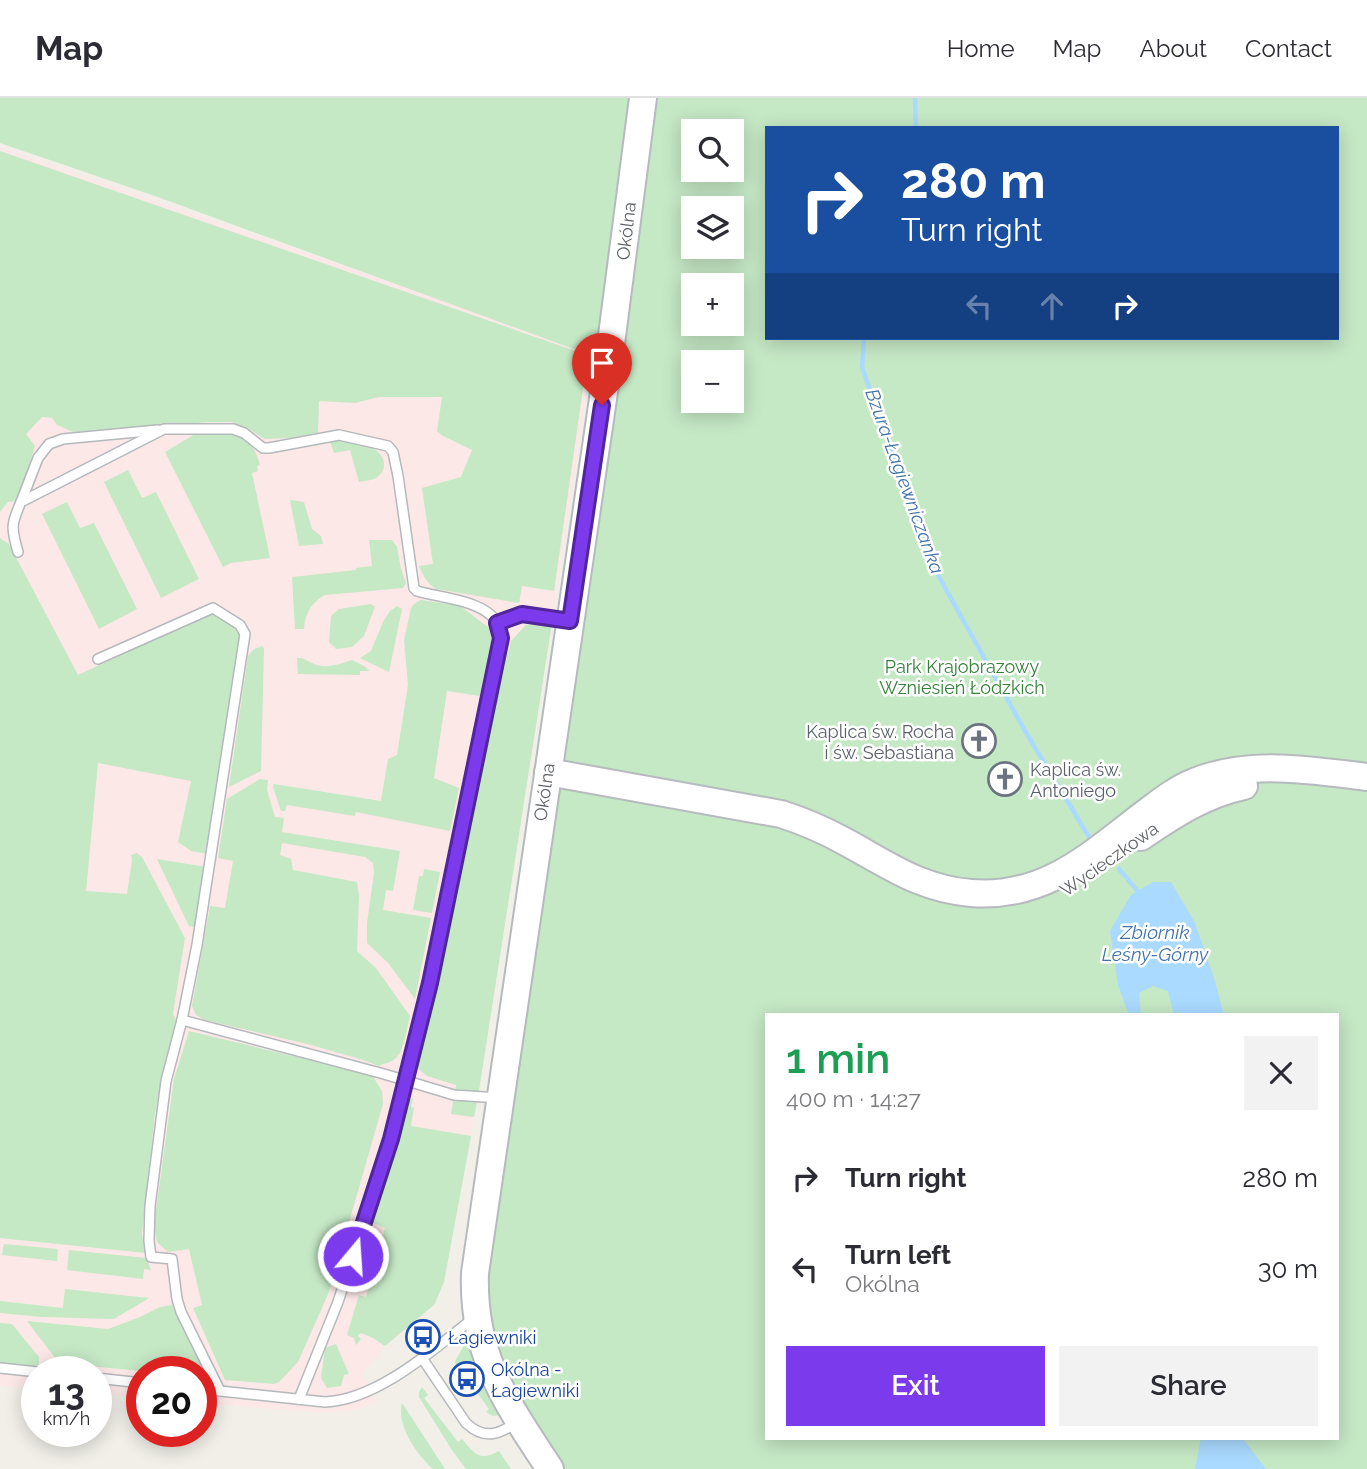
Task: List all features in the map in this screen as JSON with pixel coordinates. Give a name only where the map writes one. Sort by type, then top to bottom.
[{"type":"street","name":"Okólna","points":[[550,1469],[494,1377],[476,1316],[475,1273],[610,351],[643,98]]},
{"type":"street","name":"Wycieczkowa","points":[[548,772],[781,814],[811,824],[917,881],[943,889],[997,894],[1047,882],[1070,870],[1167,797],[1194,782],[1227,772],[1260,768],[1291,768],[1367,777]]},
{"type":"street","name":"Wycieczkowa","points":[[743,808],[811,839],[877,880],[918,901],[978,911],[1003,911],[1053,899],[1089,877],[1166,820],[1204,798],[1230,789],[1256,784],[1286,784],[1367,794]]},
{"type":"lane","points":[[21,502],[164,429]]},
{"type":"lane","points":[[18,552],[12,532],[13,519],[38,458],[48,444],[63,439],[164,429],[233,429],[244,433],[263,448],[339,435],[388,446],[393,452],[416,591],[470,604],[486,611],[497,623],[501,638],[430,983],[391,1139],[338,1302],[299,1399]]},
{"type":"lane","points":[[98,659],[213,608],[240,625],[245,634],[212,856],[183,1020],[166,1081],[150,1206],[151,1257],[172,1259],[181,1312],[220,1391]]},
{"type":"lane","points":[[497,623],[522,614],[570,621]]},
{"type":"lane","points":[[183,1020],[454,1095],[500,1098]]},
{"type":"lane","points":[[217,1391],[325,1402],[347,1398],[402,1373],[476,1316]]},
{"type":"lane","points":[[422,1358],[466,1423],[478,1433],[491,1434],[505,1430],[519,1421]]},
{"type":"lane","points":[[0,1368],[21,1370]]},
{"type":"shaded area","points":[[0,147],[581,348],[592,359],[478,1097],[444,1282],[434,1305],[385,1346],[363,1372],[377,1403],[350,1411],[319,1413],[217,1404],[217,1356],[126,1356],[126,1397],[112,1395],[112,1356],[21,1356],[21,1388],[0,1386]]},
{"type":"green space","name":"Park Krajobrazowy Wzniesień Łódzkich","points":[[0,98],[1367,98],[1367,1469],[564,1469],[510,1385],[508,1368],[481,1327],[483,1288],[615,364],[155,196],[0,143]]},
{"type":"green space","points":[[0,151],[576,351],[587,361],[554,591],[522,586],[519,603],[436,589],[424,576],[419,566],[433,564],[422,488],[461,477],[472,450],[437,431],[442,397],[379,397],[355,403],[319,401],[318,433],[289,438],[265,439],[231,422],[73,432],[57,425],[52,418],[42,417],[26,434],[35,446],[18,501],[8,502],[0,512]]},
{"type":"green space","points":[[218,432],[246,440],[257,456],[260,465],[257,466],[258,471],[252,473],[270,558],[231,563],[223,567],[165,452],[195,434]]},
{"type":"green space","points":[[330,441],[355,443],[375,449],[384,461],[381,474],[359,482],[350,450],[334,453]]},
{"type":"green space","points":[[128,470],[142,498],[156,492],[199,579],[161,598],[104,482]]},
{"type":"green space","points":[[290,500],[304,502],[312,529],[321,536],[323,544],[299,546]]},
{"type":"green space","points":[[67,502],[80,528],[94,523],[137,609],[99,629],[42,514]]},
{"type":"green space","points":[[0,538],[9,544],[78,675],[209,614],[227,621],[240,636],[208,854],[191,851],[178,842],[191,781],[98,763],[86,891],[127,894],[131,855],[137,853],[142,857],[185,938],[173,1014],[177,1022],[165,1062],[155,1113],[142,1234],[146,1253],[0,1238]]},
{"type":"green space","points":[[369,540],[392,540],[397,547],[406,583],[403,588],[325,595],[310,609],[304,629],[295,629],[292,577],[372,566]]},
{"type":"green space","points":[[421,600],[460,606],[492,630],[490,666],[480,696],[447,691],[434,778],[459,788],[450,831],[356,812],[355,816],[287,805],[285,811],[281,811],[274,784],[381,801],[388,759],[397,755],[408,685],[404,640],[411,608]]},
{"type":"green space","points":[[371,604],[375,607],[364,636],[352,647],[336,649],[329,642],[331,616],[339,609]]},
{"type":"green space","points":[[397,606],[402,609],[389,672],[360,658],[371,651],[383,622]]},
{"type":"green space","points":[[552,623],[474,1117],[451,1114],[456,1085],[427,1076],[417,1068],[490,726],[511,641],[526,625]]},
{"type":"green space","points":[[263,646],[261,771],[229,787],[248,656],[254,649]]},
{"type":"green space","points":[[297,658],[322,666],[352,660],[370,671],[360,671],[360,675],[298,674]]},
{"type":"green space","points":[[260,779],[268,780],[267,790],[275,817],[284,818],[282,832],[400,851],[393,891],[386,890],[383,910],[431,918],[415,999],[388,963],[367,943],[373,863],[365,857],[282,843],[280,855],[291,859],[293,870],[357,882],[357,951],[376,968],[410,1016],[401,1051],[391,1061],[379,1066],[311,1045],[205,1020],[196,1015],[192,1006],[210,906],[225,908],[233,861],[218,858],[227,799]]},
{"type":"green space","points":[[157,859],[206,867],[197,924],[194,927],[189,926]]},
{"type":"green space","points":[[424,869],[440,872],[432,913],[413,910],[419,876],[423,876]]},
{"type":"green space","points":[[189,1031],[372,1075],[382,1091],[383,1104],[329,1292],[298,1362],[274,1384],[225,1380],[217,1356],[214,1356],[193,1308],[202,1305],[189,1249],[168,1252],[157,1242],[154,1225],[174,1079]]},
{"type":"green space","points":[[407,1098],[413,1099],[411,1126],[471,1136],[444,1282],[434,1305],[385,1346],[361,1333],[358,1336],[361,1339],[356,1345],[354,1338],[347,1335],[359,1295],[366,1297],[385,1228],[371,1222]]},
{"type":"green space","points":[[4,1244],[58,1249],[57,1261],[2,1255]]},
{"type":"green space","points":[[69,1250],[146,1258],[151,1270],[144,1269],[143,1279],[67,1270]]},
{"type":"green space","points":[[65,1289],[149,1298],[114,1319],[0,1313],[0,1301],[63,1308]]},
{"type":"green space","points":[[172,1305],[197,1356],[126,1356],[126,1370],[112,1368],[112,1356],[54,1356],[27,1321],[108,1329],[160,1307]]},
{"type":"green space","points":[[0,1323],[12,1324],[38,1356],[21,1356],[21,1366],[0,1364]]},
{"type":"green space","points":[[336,1344],[349,1374],[344,1375],[341,1386],[327,1388],[321,1378],[325,1348]]},
{"type":"green space","points":[[465,1344],[473,1346],[501,1415],[493,1416],[486,1412],[489,1409],[473,1387],[476,1384],[470,1375],[466,1378],[460,1367],[456,1368],[455,1361]]},
{"type":"green space","points":[[422,1387],[428,1395],[424,1398],[458,1442],[462,1439],[474,1452],[482,1456],[499,1451],[511,1469],[466,1469],[419,1397]]},
{"type":"green space","points":[[402,1403],[445,1469],[433,1469],[409,1439],[402,1421]]},
{"type":"water","name":"Zbiornik Leśny-Górny","points":[[1153,882],[1171,882],[1195,923],[1223,1013],[1174,1013],[1168,991],[1153,986],[1139,993],[1141,1013],[1128,1013],[1118,985],[1110,931],[1131,895]]},
{"type":"water","points":[[1201,1440],[1244,1440],[1266,1469],[1195,1469]]},
{"type":"waterway","name":"Bzura-Łagiewniczanka","points":[[915,98],[916,126]]},
{"type":"waterway","name":"Bzura-Łagiewniczanka","points":[[864,340],[862,367],[934,568],[1025,731],[1089,837]]},
{"type":"waterway","name":"Bzura-Łagiewniczanka","points":[[1119,869],[1141,895]]},
{"type":"place","name":"Kaplica św. Rocha i św. Sebastiana","points":[[979,741]]},
{"type":"place","name":"Kaplica św. Antoniego","points":[[1005,779]]},
{"type":"place","name":"Łagiewniki","points":[[423,1337]]},
{"type":"place","name":"Okólna - Łagiewniki","points":[[467,1379]]},
{"type":"route","points":[[353,1256],[391,1139],[430,983],[501,638],[497,623],[522,614],[570,621],[602,405]]}]
